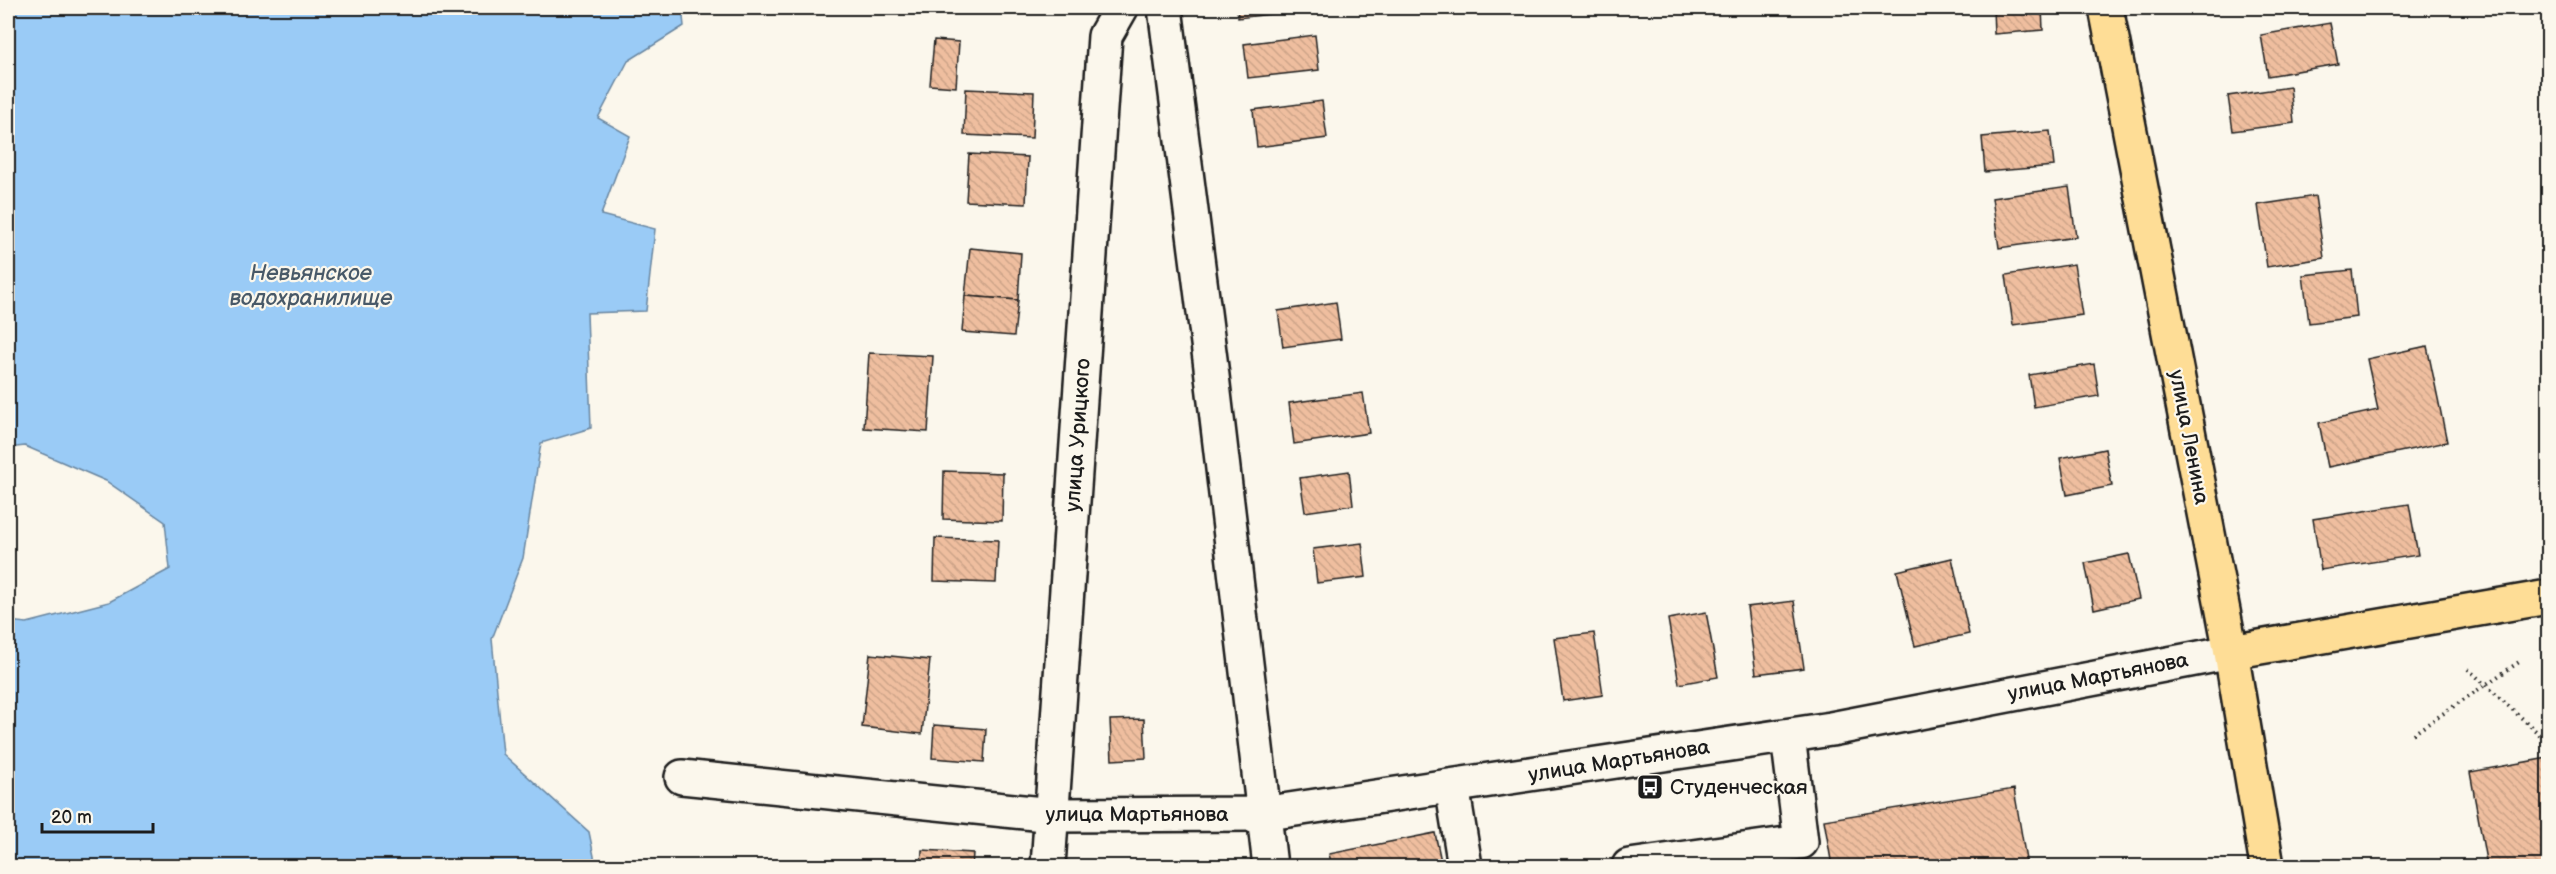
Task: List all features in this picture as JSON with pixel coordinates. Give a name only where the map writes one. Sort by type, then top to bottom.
[{"type":"main road","name":"улица Ленина","points":[[2106,8],[2231,652],[2267,867]]},
{"type":"main road","name":"улица Мартьянова","points":[[2231,652],[2548,597]]},
{"type":"street","name":"улица Урицкого","points":[[1048,867],[1105,36],[1121,8]]},
{"type":"street","points":[[1165,8],[1210,359],[1270,867]]},
{"type":"street","name":"улица Мартьянова","points":[[682,777],[1053,815],[1262,814],[1788,736],[2231,652]]},
{"type":"street","points":[[1629,867],[1801,842],[1788,736]]},
{"type":"street","points":[[1452,786],[1465,867]]},
{"type":"path","points":[[2412,734],[2522,660]]},
{"type":"path","points":[[2468,669],[2548,742]]},
{"type":"water","name":"Невьянское водохранилище","points":[[8,8],[682,8],[684,26],[628,61],[598,118],[630,136],[601,215],[655,229],[646,311],[587,313],[591,428],[541,443],[523,558],[492,639],[503,754],[589,832],[596,866],[8,866],[8,621],[27,623],[109,602],[170,569],[165,522],[106,481],[25,446],[8,448]]},
{"type":"building","points":[[1237,8],[1296,8],[1296,11],[1238,18]]},
{"type":"building","points":[[1993,8],[2042,8],[2043,30],[1994,34]]},
{"type":"building","points":[[2330,23],[2338,64],[2268,76],[2261,35]]},
{"type":"building","points":[[1315,35],[1319,70],[1248,78],[1244,44]]},
{"type":"building","points":[[934,40],[959,42],[956,87],[930,85]]},
{"type":"building","points":[[2290,87],[2294,123],[2233,131],[2228,96]]},
{"type":"building","points":[[966,89],[1034,92],[1032,138],[964,135]]},
{"type":"building","points":[[1322,101],[1327,138],[1257,147],[1253,110]]},
{"type":"building","points":[[2050,131],[2054,166],[1985,172],[1982,137]]},
{"type":"building","points":[[969,154],[1028,157],[1026,204],[966,201]]},
{"type":"building","points":[[2069,187],[2076,237],[1999,248],[1992,198]]},
{"type":"building","points":[[2315,196],[2324,258],[2267,267],[2258,205]]},
{"type":"building","points":[[970,248],[1021,253],[1018,300],[965,296]]},
{"type":"building","points":[[2074,264],[2082,315],[2013,325],[2006,275]]},
{"type":"building","points":[[2352,270],[2357,317],[2309,323],[2303,275]]},
{"type":"building","points":[[965,296],[1018,300],[1014,336],[962,332]]},
{"type":"building","points":[[1336,302],[1341,339],[1283,347],[1278,311]]},
{"type":"building","points":[[2427,346],[2447,442],[2328,467],[2319,423],[2378,410],[2367,359]]},
{"type":"building","points":[[869,353],[933,356],[928,432],[864,428]]},
{"type":"building","points":[[2094,364],[2099,396],[2034,407],[2029,375]]},
{"type":"building","points":[[1363,393],[1369,433],[1294,444],[1289,403]]},
{"type":"building","points":[[2105,449],[2112,486],[2067,495],[2060,458]]},
{"type":"building","points":[[944,471],[1003,473],[1002,521],[943,519]]},
{"type":"building","points":[[1349,471],[1353,505],[1305,512],[1300,478]]},
{"type":"building","points":[[2409,504],[2418,555],[2321,570],[2313,519]]},
{"type":"building","points":[[935,538],[998,540],[996,583],[934,581]]},
{"type":"building","points":[[1362,543],[1366,577],[1317,583],[1313,549]]},
{"type":"building","points":[[2129,554],[2139,599],[2094,609],[2085,563]]},
{"type":"building","points":[[1952,558],[1969,634],[1915,646],[1897,571]]},
{"type":"building","points":[[1794,601],[1804,668],[1756,674],[1747,607]]},
{"type":"building","points":[[1706,612],[1718,677],[1679,684],[1668,619]]},
{"type":"building","points":[[1594,633],[1603,695],[1563,701],[1554,638]]},
{"type":"building","points":[[870,654],[930,660],[922,734],[862,727]]},
{"type":"building","points":[[1144,719],[1146,758],[1112,760],[1110,720]]},
{"type":"building","points":[[934,725],[986,729],[984,762],[932,758]]},
{"type":"building","points":[[2548,758],[2548,866],[2487,866],[2470,772]]},
{"type":"building","points":[[2014,789],[2027,866],[1832,866],[1824,820]]},
{"type":"building","points":[[1435,833],[1442,866],[1332,866],[1329,854]]},
{"type":"building","points":[[922,850],[973,853],[972,866],[921,866]]},
{"type":"place","name":"Студенческая","points":[[1650,787]]}]
